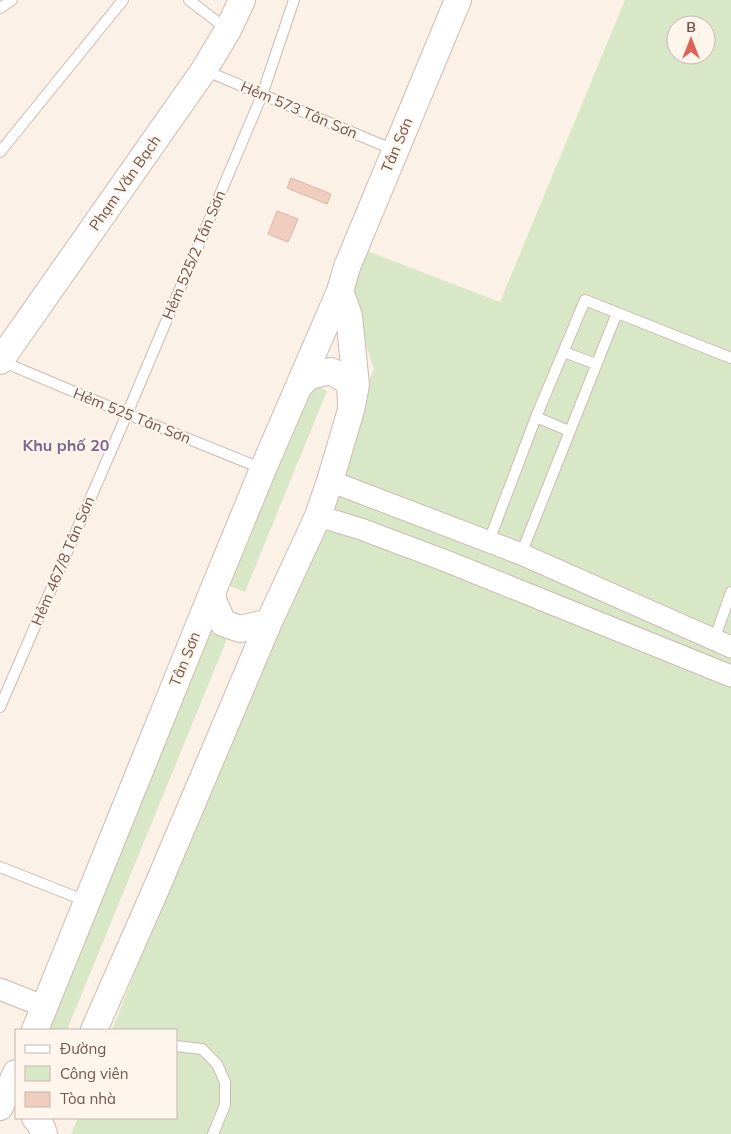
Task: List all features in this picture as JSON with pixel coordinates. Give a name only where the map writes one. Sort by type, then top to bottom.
[{"type":"street","name":"Phạm Văn Bạch","points":[[0,361],[204,70],[228,30],[242,0]]},
{"type":"street","name":"Tân Sơn","points":[[35,1029],[212,593],[340,291],[347,266],[394,150],[458,0]]},
{"type":"street","points":[[94,1029],[156,889],[268,622],[318,516],[330,481],[351,410],[356,385],[356,370],[349,316],[340,291]]},
{"type":"street","points":[[299,386],[309,376],[330,371],[350,383],[351,410]]},
{"type":"street","points":[[330,481],[521,554],[722,644]]},
{"type":"street","points":[[318,516],[361,529],[446,561],[731,676]]},
{"type":"street","points":[[446,561],[460,530]]},
{"type":"street","points":[[212,593],[223,623],[240,629],[268,622]]},
{"type":"street","points":[[0,989],[45,1007]]},
{"type":"street","points":[[0,1107],[15,1075]]},
{"type":"street","points":[[0,1117],[15,1112]]},
{"type":"street","points":[[36,1119],[42,1127],[44,1134]]},
{"type":"street","points":[[50,1134],[57,1119]]},
{"type":"lane","points":[[0,8],[12,0]]},
{"type":"lane","points":[[0,152],[123,0]]},
{"type":"lane","points":[[189,0],[228,30]]},
{"type":"lane","name":"Hẻm 525/2 Tân Sơn","points":[[127,414],[262,95],[294,0]]},
{"type":"lane","name":"Hẻm 573 Tân Sơn","points":[[204,70],[394,150]]},
{"type":"lane","points":[[489,541],[536,417],[585,300],[731,358]]},
{"type":"lane","points":[[521,554],[617,313]]},
{"type":"lane","points":[[564,352],[596,364]]},
{"type":"lane","name":"Hẻm 525 Tân Sơn","points":[[0,361],[263,469]]},
{"type":"lane","name":"Hẻm 467/8 Tân Sơn","points":[[0,707],[127,414]]},
{"type":"lane","points":[[536,417],[569,431]]},
{"type":"lane","points":[[722,644],[731,592]]},
{"type":"lane","points":[[0,867],[86,901]]},
{"type":"lane","points":[[178,1046],[202,1049],[217,1064],[225,1082],[225,1105],[213,1134]]},
{"type":"green space","points":[[625,0],[731,0],[731,1134],[71,1134],[78,1119],[178,1119],[178,1029],[112,1029],[374,369],[342,274],[354,246],[500,302]]},
{"type":"green space","points":[[302,379],[327,391],[245,592],[217,581]]},
{"type":"green space","points":[[196,627],[227,639],[67,1029],[27,1029]]},
{"type":"building","points":[[291,178],[331,194],[327,204],[287,188]]},
{"type":"building","points":[[277,211],[298,219],[288,242],[268,234]]},
{"type":"district","name":"Khu phố 20","points":[[66,445]]}]
